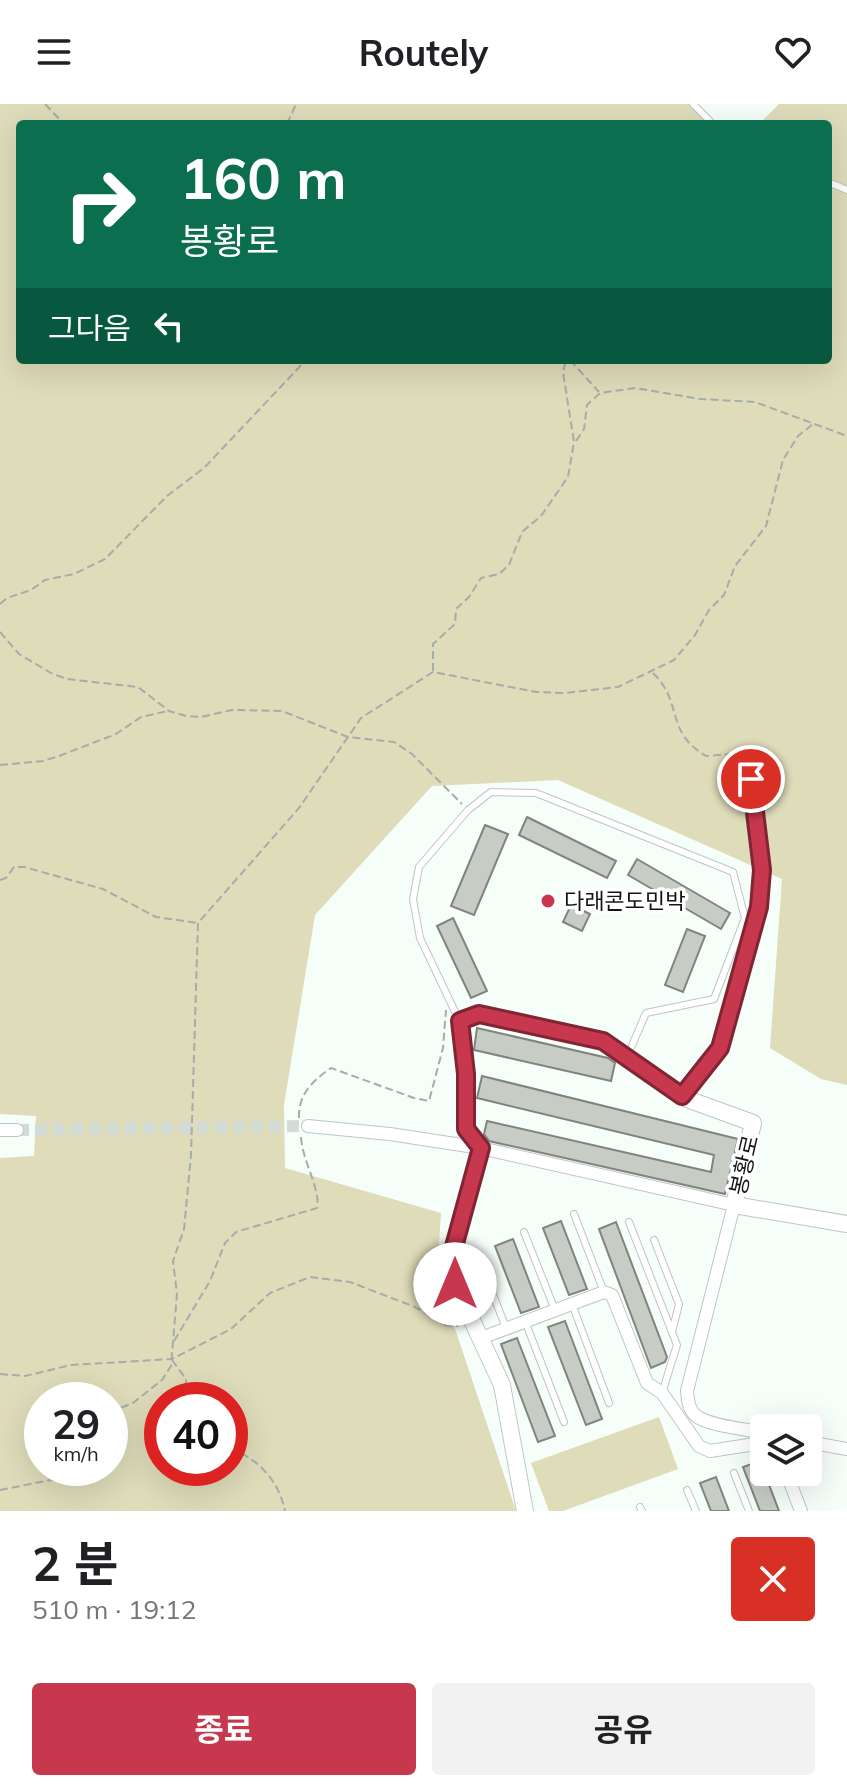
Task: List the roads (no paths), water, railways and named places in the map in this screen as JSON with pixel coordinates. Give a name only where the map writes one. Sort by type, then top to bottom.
[{"type":"street","name":"봉황로","points":[[460,1021],[479,1014],[603,1041],[682,1096],[753,1123],[734,1205],[847,1224]]},
{"type":"street","points":[[460,1021],[466,1074],[466,1129],[481,1148]]},
{"type":"street","points":[[308,1126],[390,1134],[481,1148],[734,1205],[687,1391],[688,1405],[696,1416],[750,1430]]},
{"type":"street","points":[[0,1130],[17,1130]]},
{"type":"street","points":[[481,1148],[452,1254],[455,1284],[502,1385],[525,1511]]},
{"type":"street","points":[[481,1338],[604,1292],[612,1295],[647,1383],[662,1393],[699,1446],[710,1451],[750,1445]]},
{"type":"street","points":[[822,1445],[847,1449]]},
{"type":"street","points":[[791,1486],[801,1511]]},
{"type":"lane","points":[[693,104],[709,120]]},
{"type":"lane","points":[[682,1096],[720,1048],[759,907],[762,870],[751,779]]},
{"type":"lane","points":[[460,1021],[420,938],[413,899],[419,867],[468,810],[491,792],[536,793],[733,872],[745,918],[714,999],[646,1013],[627,1057]]},
{"type":"lane","points":[[574,1214],[604,1292]]},
{"type":"lane","points":[[629,1222],[677,1345],[662,1393]]},
{"type":"lane","points":[[524,1232],[555,1310]]},
{"type":"lane","points":[[654,1240],[679,1304],[672,1332]]},
{"type":"lane","points":[[482,1266],[506,1328]]},
{"type":"lane","points":[[572,1304],[609,1403]]},
{"type":"lane","points":[[525,1321],[564,1422]]},
{"type":"lane","points":[[734,1473],[749,1511]]},
{"type":"lane","points":[[687,1490],[696,1511]]},
{"type":"tunnel","points":[[17,1130],[308,1126]]},
{"type":"place","name":"다래콘도민박","points":[[548,901]]}]
